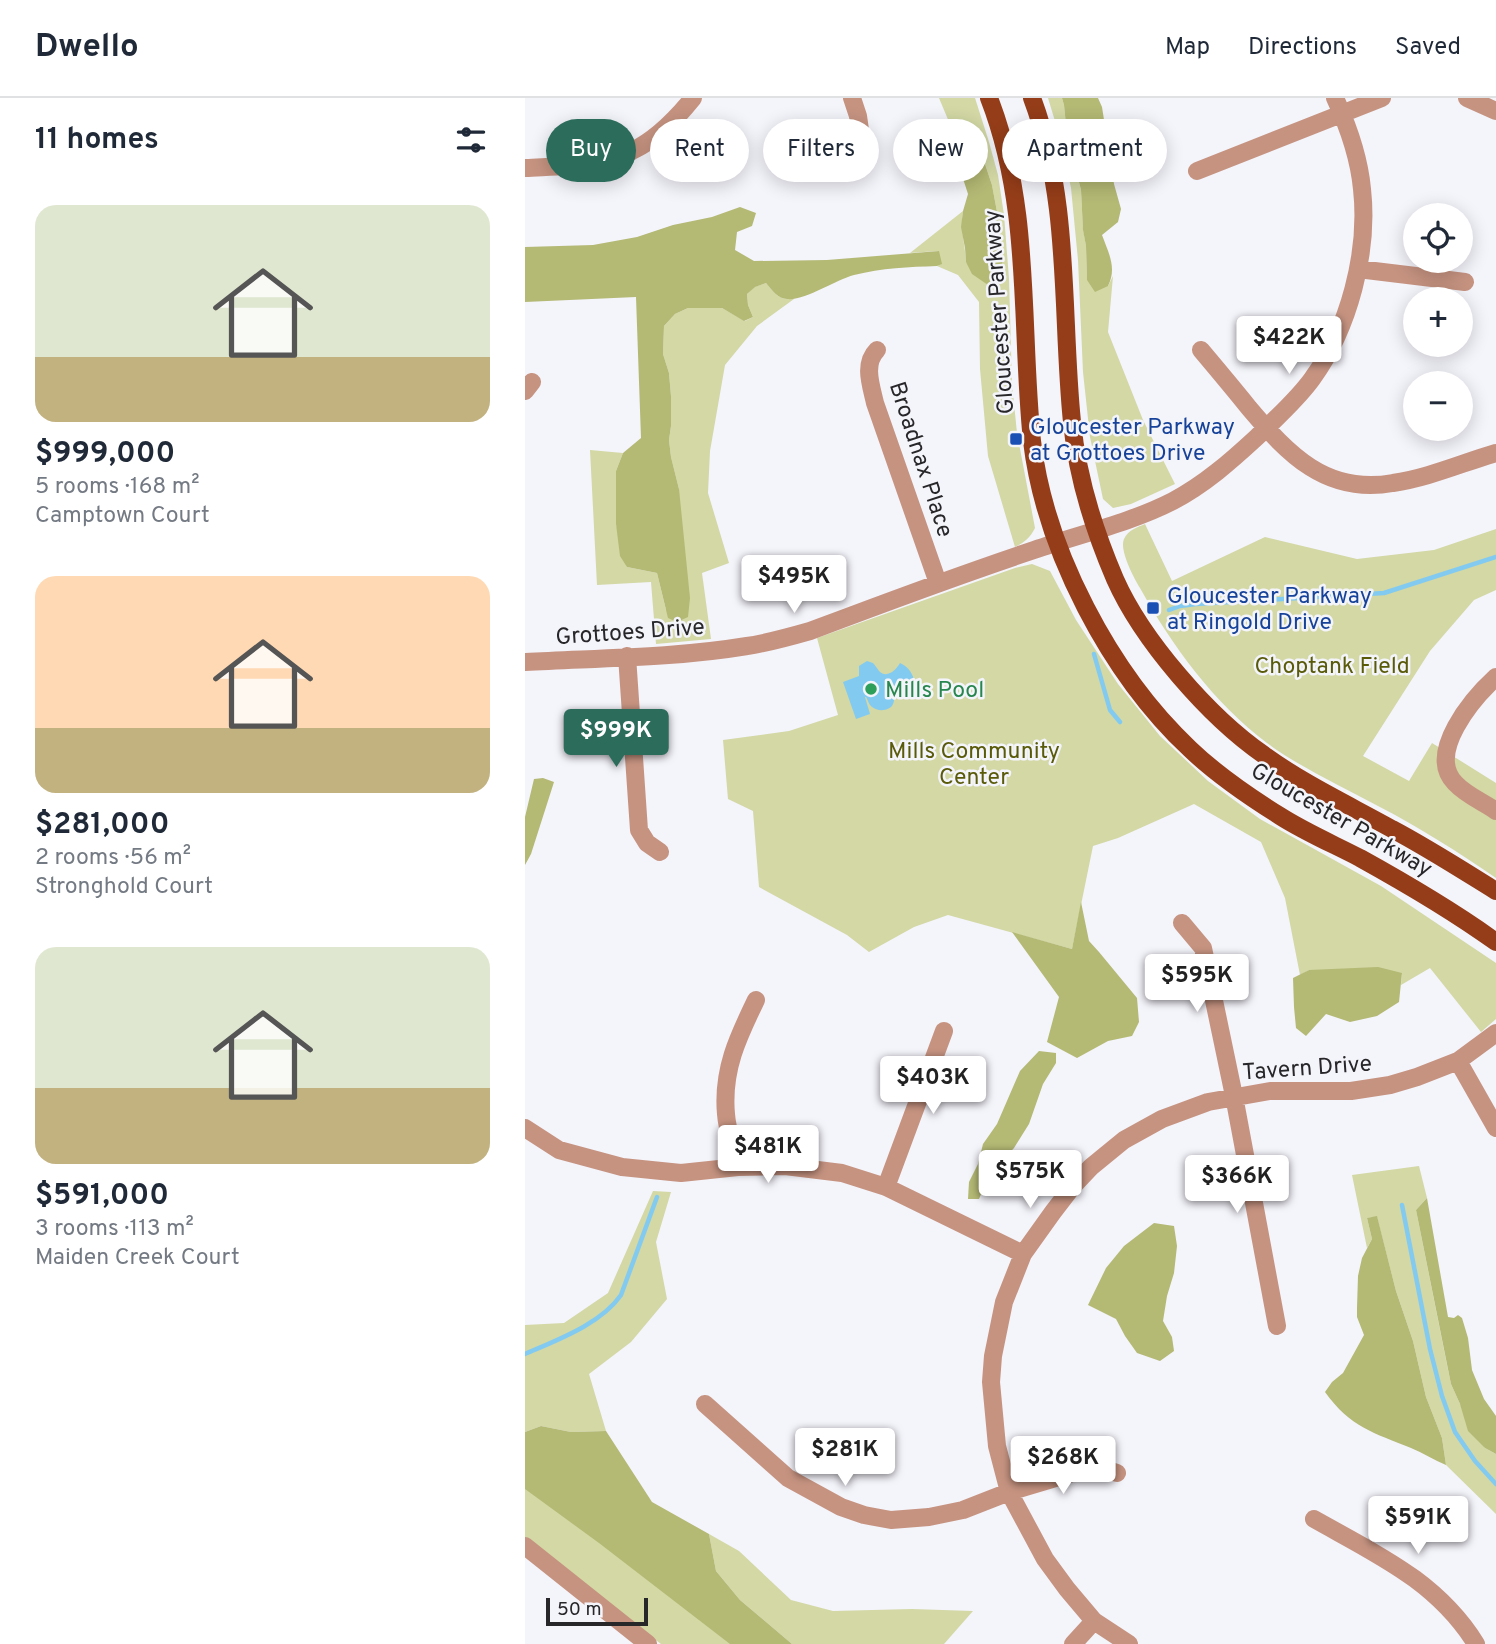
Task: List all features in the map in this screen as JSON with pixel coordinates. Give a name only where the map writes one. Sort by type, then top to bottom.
[{"type":"main road","name":"Gloucester Parkway","points":[[989,98],[1007,153],[1021,236],[1028,395],[1041,487],[1056,543],[1095,625],[1143,698],[1189,749],[1282,817],[1417,890],[1496,942]]},
{"type":"main road","name":"Gloucester Parkway","points":[[1032,98],[1057,200],[1072,423],[1079,469],[1116,581],[1139,621],[1182,679],[1215,715],[1262,754],[1314,788],[1395,830],[1496,891]]},
{"type":"street","points":[[525,168],[566,166],[621,156],[649,141],[693,98]]},
{"type":"street","points":[[852,98],[858,119]]},
{"type":"street","points":[[1197,171],[1338,105],[1383,98]]},
{"type":"street","points":[[1467,98],[1496,111]]},
{"type":"street","name":"Grottoes Drive","points":[[525,662],[690,653],[746,646],[810,631],[938,583],[1140,515],[1176,499],[1207,480],[1237,456],[1293,402],[1311,380],[1324,361],[1353,292],[1361,246],[1364,202],[1355,151],[1338,105]]},
{"type":"street","points":[[1358,269],[1465,282]]},
{"type":"street","name":"Broadnax Place","points":[[877,350],[871,356],[869,365],[875,403],[938,583]]},
{"type":"street","points":[[1201,350],[1288,452],[1316,471],[1336,479],[1360,484],[1393,484],[1496,453]]},
{"type":"street","points":[[627,656],[639,830],[647,843],[660,852]]},
{"type":"street","points":[[1496,677],[1486,686],[1451,736],[1445,761],[1448,773],[1455,783],[1496,811]]},
{"type":"street","points":[[1182,923],[1203,948],[1277,1326]]},
{"type":"street","points":[[738,1167],[726,1112],[726,1084],[731,1054],[756,1000]]},
{"type":"street","points":[[886,1187],[944,1031]]},
{"type":"street","name":"Tavern Drive","points":[[1129,1644],[1094,1621],[1045,1559],[1009,1492],[996,1447],[991,1382],[993,1356],[1004,1302],[1023,1254],[1073,1186],[1091,1167],[1124,1140],[1163,1119],[1208,1102],[1234,1096],[1270,1091],[1351,1091],[1417,1077],[1458,1061],[1496,1033]]},
{"type":"street","points":[[1458,1061],[1496,1128]]},
{"type":"street","points":[[525,1128],[559,1150],[622,1167],[681,1173],[762,1165],[842,1172],[886,1187],[1023,1254]]},
{"type":"street","points":[[705,1404],[788,1478],[841,1507],[891,1520],[929,1517],[963,1510],[1009,1492],[1096,1466],[1118,1473]]},
{"type":"street","points":[[1314,1518],[1411,1574],[1449,1609],[1476,1644]]},
{"type":"street","points":[[525,1546],[648,1644]]},
{"type":"street","points":[[1073,1644],[1094,1621]]},
{"type":"green space","points":[[939,98],[975,98],[982,119],[948,119]]},
{"type":"green space","points":[[1048,98],[1062,98],[1065,119],[1054,119]]},
{"type":"green space","points":[[1062,98],[1098,98],[1104,119],[1065,119]]},
{"type":"green space","points":[[988,139],[998,175],[1004,215],[1012,384],[1017,433],[1035,528],[1027,539],[1015,547],[988,456],[980,369],[979,302],[958,275],[937,266],[941,264],[938,251],[910,253],[963,211],[962,230],[966,262],[996,285],[1003,270],[1000,228],[988,173]]},
{"type":"green space","points":[[988,173],[1000,228],[1003,270],[996,285],[988,285],[972,274],[966,262],[961,227],[968,194],[964,182],[988,182]]},
{"type":"green space","points":[[1070,182],[1079,182],[1087,280],[1108,286],[1113,276],[1108,332],[1143,420],[1175,484],[1131,504],[1113,508],[1103,499],[1090,437]]},
{"type":"green space","points":[[1079,182],[1114,182],[1121,209],[1118,222],[1102,235],[1111,261],[1111,279],[1108,286],[1095,292],[1087,280]]},
{"type":"green space","points":[[740,207],[756,213],[752,226],[737,232],[735,250],[754,261],[827,260],[939,251],[942,264],[885,269],[854,275],[794,299],[775,294],[766,283],[747,294],[753,317],[744,321],[722,308],[688,308],[675,314],[664,326],[663,354],[669,373],[671,396],[669,440],[679,489],[690,598],[688,617],[677,622],[668,618],[657,573],[627,567],[620,556],[616,524],[616,471],[623,453],[641,438],[636,297],[525,302],[525,247],[593,245],[637,237]]},
{"type":"green space","points":[[766,283],[778,296],[794,299],[757,326],[725,365],[710,451],[708,493],[729,563],[702,573],[711,639],[656,644],[651,582],[597,585],[590,450],[623,453],[616,471],[616,524],[627,567],[657,573],[666,610],[679,489],[669,440],[671,396],[669,373],[663,354],[664,326],[675,314],[688,308],[722,308],[745,321],[753,317],[747,294],[754,287]]},
{"type":"green space","name":"Choptank Field","points":[[1145,524],[1172,581],[1265,537],[1357,559],[1434,550],[1496,529],[1496,590],[1474,600],[1430,651],[1363,756],[1409,781],[1432,743],[1496,783],[1496,878],[1408,822],[1293,761],[1267,743],[1229,710],[1180,652],[1152,610],[1131,571],[1125,557],[1124,539],[1131,531]]},
{"type":"green space","name":"Mills Community Center","points":[[1032,564],[1050,571],[1076,620],[1118,684],[1160,736],[1208,781],[1260,819],[1381,886],[1496,963],[1496,1019],[1481,1032],[1430,968],[1401,985],[1402,973],[1309,970],[1300,975],[1285,898],[1261,842],[1194,804],[1118,838],[1093,846],[1072,949],[948,915],[914,927],[869,952],[847,935],[759,887],[753,811],[728,799],[723,740],[789,731],[838,715],[817,638]]},
{"type":"green space","points":[[543,778],[554,782],[525,865],[525,817],[534,779]]},
{"type":"green space","points":[[1081,902],[1089,941],[1137,998],[1139,1022],[1132,1036],[1108,1041],[1077,1058],[1047,1042],[1059,997],[1012,932],[1072,949]]},
{"type":"green space","points":[[1378,967],[1402,973],[1399,1002],[1377,1016],[1350,1022],[1326,1014],[1306,1036],[1296,1028],[1293,978],[1309,970]]},
{"type":"green space","points":[[1039,1051],[1056,1053],[1056,1063],[1043,1084],[1029,1124],[1014,1148],[989,1175],[979,1199],[968,1199],[969,1182],[978,1164],[983,1144],[997,1124],[1020,1071]]},
{"type":"green space","points":[[1419,1166],[1427,1198],[1416,1210],[1451,1384],[1485,1448],[1496,1454],[1496,1514],[1446,1465],[1442,1438],[1426,1397],[1413,1341],[1396,1291],[1377,1217],[1367,1218],[1372,1239],[1367,1248],[1352,1175]]},
{"type":"green space","points":[[653,1191],[671,1192],[656,1242],[667,1299],[631,1342],[589,1374],[606,1431],[571,1432],[541,1426],[525,1432],[525,1325],[564,1323],[608,1293]]},
{"type":"green space","points":[[1427,1198],[1448,1317],[1454,1318],[1458,1315],[1462,1318],[1468,1338],[1472,1370],[1484,1399],[1496,1416],[1496,1454],[1485,1448],[1468,1431],[1451,1384],[1416,1210]]},
{"type":"green space","points":[[1377,1216],[1426,1397],[1442,1438],[1446,1465],[1363,1428],[1334,1404],[1325,1392],[1343,1373],[1364,1335],[1357,1317],[1358,1276],[1362,1258],[1372,1239],[1367,1218]]},
{"type":"green space","points":[[1154,1223],[1174,1226],[1177,1246],[1163,1321],[1172,1337],[1174,1351],[1160,1361],[1137,1353],[1116,1319],[1088,1305],[1106,1268],[1124,1246]]},
{"type":"green space","points":[[541,1426],[571,1432],[606,1431],[652,1502],[709,1534],[716,1571],[740,1600],[792,1644],[730,1644],[525,1489],[525,1432]]},
{"type":"green space","points":[[525,1477],[742,1644],[661,1644],[525,1539]]},
{"type":"green space","points":[[709,1534],[739,1551],[791,1600],[833,1611],[973,1611],[944,1644],[792,1644],[740,1600],[716,1571]]},
{"type":"water","name":"Mills Pool","points":[[867,661],[885,674],[894,671],[900,663],[909,670],[914,679],[898,686],[893,704],[887,709],[875,709],[865,697],[870,714],[856,719],[843,682],[859,676],[859,666]]},
{"type":"waterway","points":[[1169,610],[1196,604],[1384,593],[1496,557]]},
{"type":"waterway","points":[[1094,654],[1110,710],[1120,722]]},
{"type":"waterway","points":[[525,1354],[590,1323],[621,1295],[657,1197]]},
{"type":"waterway","points":[[1402,1205],[1430,1349],[1442,1396],[1455,1432],[1475,1461],[1496,1484]]},
{"type":"place","name":"Gloucester Parkway at Grottoes Drive","points":[[1016,439]]},
{"type":"place","name":"Gloucester Parkway at Ringold Drive","points":[[1153,608]]},
{"type":"place","name":"Mills Pool","points":[[871,689]]}]
